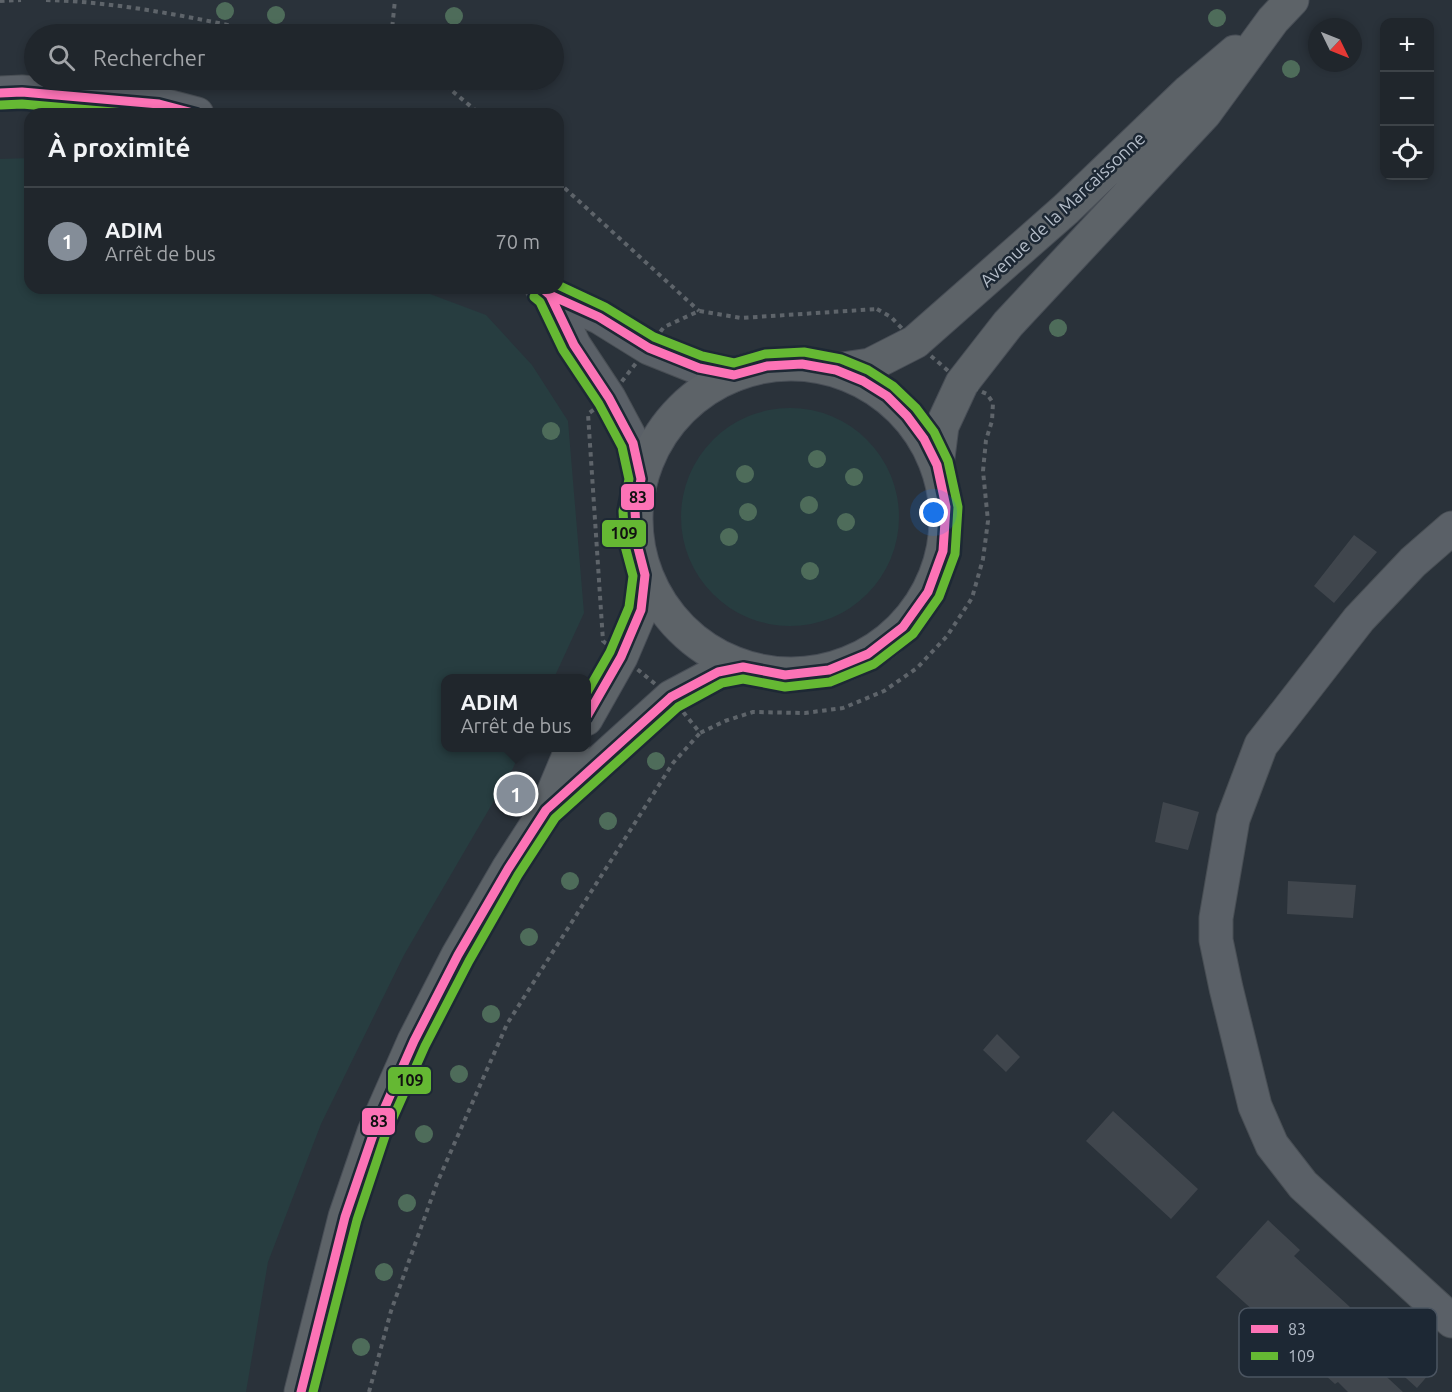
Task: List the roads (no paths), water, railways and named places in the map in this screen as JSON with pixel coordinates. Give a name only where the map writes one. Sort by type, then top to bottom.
[{"type":"main road","name":"Avenue de la Marcaissonne","points":[[836,370],[870,365],[915,342],[1066,209],[1189,91],[1282,10]]},
{"type":"main road","name":"Avenue de la Marcaissonne","points":[[937,465],[942,426],[962,383],[1008,324],[1205,113],[1282,10]]},
{"type":"main road","points":[[802,364],[836,370],[863,381],[887,396],[908,416],[924,439],[937,465],[946,507],[943,550],[928,592],[903,627],[868,654],[829,670],[785,675],[743,668],[711,654],[684,632],[661,606],[645,575],[637,544],[636,511],[641,479],[654,445],[675,416],[702,392],[734,375],[767,366],[802,364]]},
{"type":"main road","points":[[591,710],[621,657],[641,610],[645,575]]},
{"type":"main road","points":[[546,810],[671,697],[718,672],[743,668]]},
{"type":"main road","points":[[301,1392],[345,1217],[374,1132],[414,1041],[458,955],[508,869],[546,810],[570,752]]},
{"type":"street","points":[[0,93],[22,92],[159,104],[174,108]]},
{"type":"street","points":[[548,294],[574,345],[609,398],[633,443],[641,479]]},
{"type":"street","points":[[552,294],[599,316],[649,348],[699,368],[734,375]]},
{"type":"street","points":[[1452,528],[1413,562],[1359,619],[1261,745],[1233,819],[1216,918],[1216,940],[1255,1106],[1272,1145],[1304,1185],[1452,1321]]},
{"type":"place","name":"ADIM","points":[[516,794]]}]
